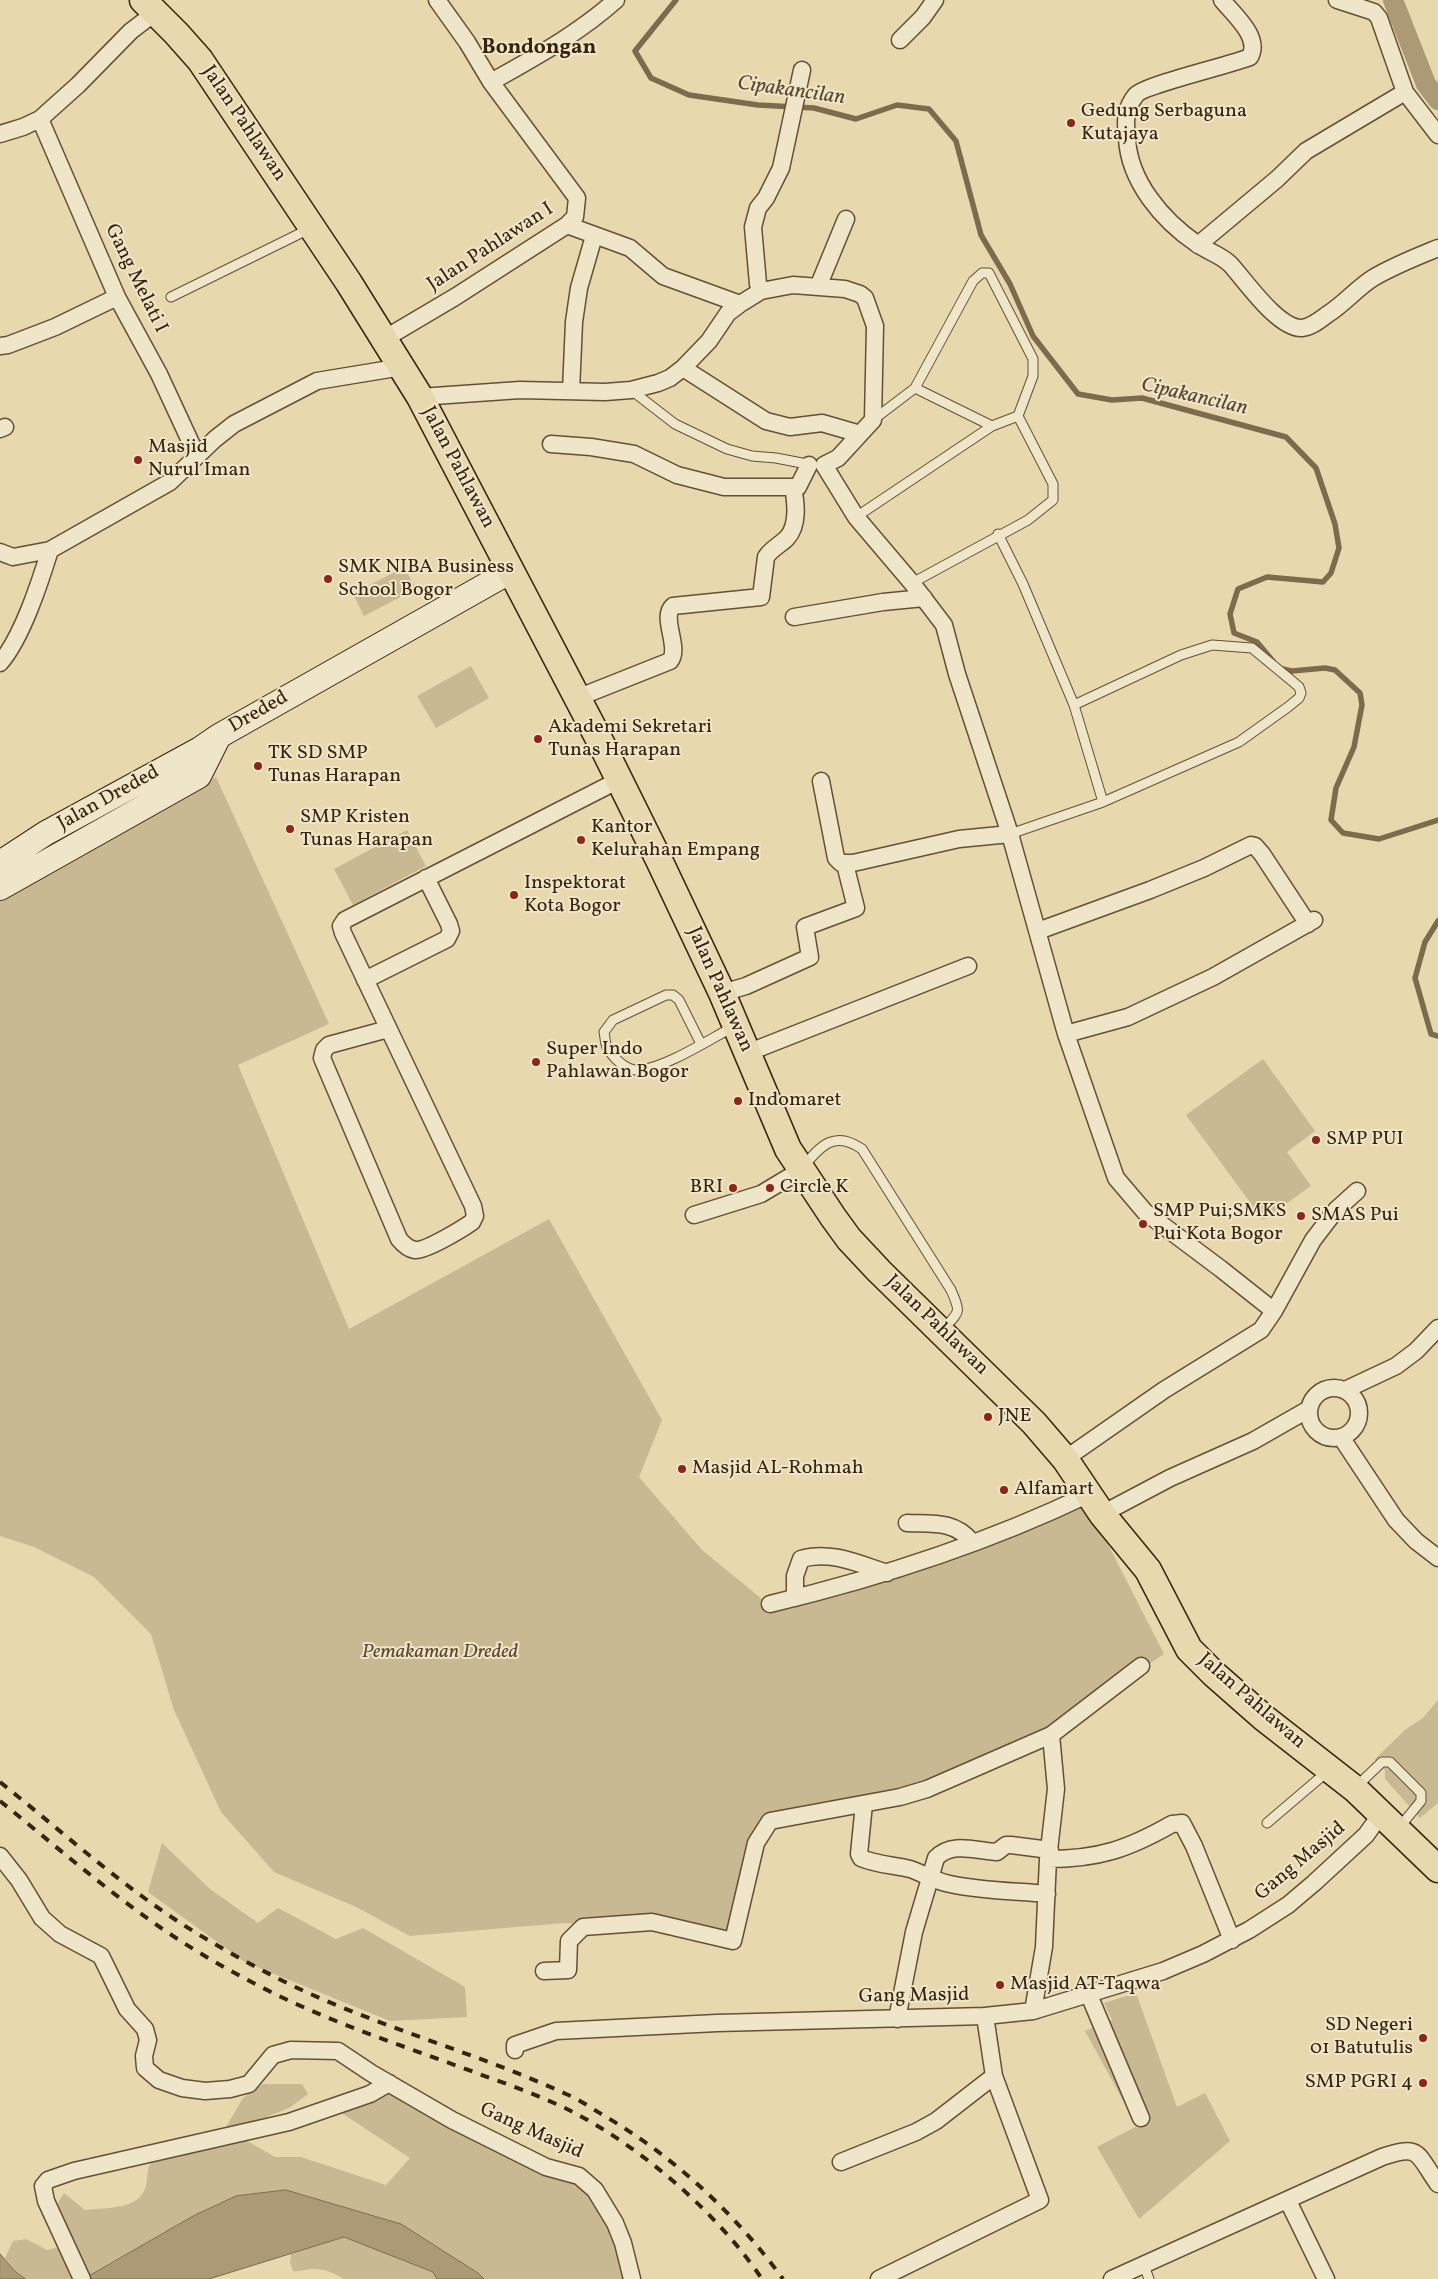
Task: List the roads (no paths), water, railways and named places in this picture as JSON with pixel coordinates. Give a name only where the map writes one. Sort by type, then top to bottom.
[{"type":"main road","name":"Jalan Pahlawan","points":[[149,6],[200,60],[310,225],[420,397],[619,780],[722,993],[788,1149],[801,1170],[849,1239],[1034,1424],[1065,1460],[1095,1504],[1148,1570],[1189,1649],[1264,1718],[1355,1789],[1436,1864]]},
{"type":"street","name":"Jalan Pahlawan I","points":[[384,340],[455,297],[567,225],[576,217],[577,198],[491,82],[467,42],[438,0]]},
{"type":"street","points":[[491,82],[568,38],[597,17],[616,0]]},
{"type":"street","points":[[900,40],[923,17],[935,0]]},
{"type":"street","points":[[1222,0],[1252,38],[1254,47],[1250,57],[1172,82],[1147,87],[1136,94],[1127,108],[1128,154],[1133,172],[1164,215],[1198,245],[1228,262],[1274,313],[1283,321],[1299,328],[1308,327],[1340,306],[1378,276],[1438,248]]},
{"type":"street","points":[[1337,0],[1374,12],[1379,18],[1405,92],[1438,135]]},
{"type":"street","points":[[0,134],[40,119],[78,85],[131,32],[149,6]]},
{"type":"street","points":[[761,291],[757,276],[753,227],[758,208],[766,198],[781,168],[796,87],[802,70]]},
{"type":"street","points":[[1198,245],[1277,179],[1306,151],[1405,92]]},
{"type":"street","name":"Gang Melati I","points":[[40,119],[117,297],[158,374],[197,456]]},
{"type":"street","points":[[818,287],[846,219]]},
{"type":"street","points":[[567,225],[630,248],[663,276],[740,304]]},
{"type":"street","points":[[571,391],[574,322],[579,288],[594,236]]},
{"type":"street","points":[[420,397],[520,390],[631,390],[670,378],[683,368],[709,341],[728,313],[761,291],[792,285],[855,291],[865,298],[870,307],[875,326],[873,420],[838,458],[816,465],[801,484],[794,487],[724,487],[677,475],[634,454],[591,447],[551,444]]},
{"type":"street","points":[[0,346],[55,327],[117,297]]},
{"type":"street","points":[[0,552],[13,557],[50,550],[170,482],[234,424],[317,381],[402,367]]},
{"type":"street","points":[[683,368],[766,420],[790,427],[822,423],[860,434]]},
{"type":"street","points":[[816,465],[944,625],[957,674],[1010,834],[1066,1034],[1116,1178],[1145,1212],[1221,1268],[1274,1311]]},
{"type":"street","points":[[577,698],[670,662],[674,655],[668,613],[673,606],[761,597],[766,557],[786,539],[794,525],[796,517],[794,487]]},
{"type":"street","points":[[0,663],[11,648],[26,615],[50,550]]},
{"type":"street","name":"Dreded","points":[[0,888],[199,776],[219,736],[511,570]]},
{"type":"street","points":[[794,617],[890,601],[924,598]]},
{"type":"street","name":"Jalan Dreded","points":[[0,863],[46,833],[200,749],[219,736]]},
{"type":"street","points":[[388,1029],[329,1045],[324,1050],[322,1058],[399,1239],[409,1249],[419,1250],[451,1236],[472,1222],[475,1212],[341,927],[343,923],[426,878],[619,780]]},
{"type":"street","points":[[722,993],[746,986],[810,957],[805,927],[856,908],[845,864],[836,858],[821,781]]},
{"type":"street","points":[[103,802],[114,824]]},
{"type":"street","points":[[845,864],[959,839],[1010,834]]},
{"type":"street","points":[[1038,931],[1150,890],[1204,868],[1251,845],[1256,846],[1311,922],[1213,977],[1128,1017],[1066,1034]]},
{"type":"street","points":[[365,980],[447,939],[451,931],[449,924],[426,878]]},
{"type":"street","points":[[748,1053],[968,966]]},
{"type":"street","points":[[694,1215],[762,1194],[801,1170]]},
{"type":"street","points":[[1065,1460],[1164,1390],[1261,1330],[1274,1311],[1313,1240],[1336,1210],[1357,1191]]},
{"type":"street","points":[[1346,1390],[1396,1366],[1416,1351],[1438,1328]]},
{"type":"street","points":[[1336,1388],[1346,1390],[1357,1402],[1358,1419],[1349,1433],[1341,1437],[1331,1438],[1322,1435],[1314,1428],[1309,1410],[1312,1400],[1318,1393],[1336,1388]]},
{"type":"street","points":[[770,1604],[887,1573],[1056,1510],[1095,1504],[1170,1478],[1253,1442],[1309,1410]]},
{"type":"street","points":[[1341,1437],[1396,1520],[1416,1542],[1438,1558]]},
{"type":"street","points":[[907,1523],[944,1524],[963,1532],[972,1542]]},
{"type":"street","points":[[795,1598],[795,1576],[801,1559],[829,1556],[887,1573]]},
{"type":"street","points":[[544,1971],[568,1970],[569,1941],[583,1927],[652,1922],[733,1941],[756,1843],[770,1821],[864,1804],[927,1789],[1051,1735],[1141,1666]]},
{"type":"street","points":[[1032,2011],[1044,1947],[1049,1855],[1056,1789],[1051,1735]]},
{"type":"street","points":[[864,1804],[859,1854],[862,1858],[885,1866],[909,1869],[930,1879],[976,1888],[1047,1894]]},
{"type":"street","name":"Gang Masjid","points":[[515,2050],[515,2045],[556,2031],[726,2023],[985,2016],[1032,2011],[1163,1971],[1232,1940],[1277,1913],[1300,1896],[1359,1842],[1389,1822]]},
{"type":"street","points":[[898,2019],[914,1932],[936,1858],[942,1851],[952,1847],[997,1852],[1006,1846],[1011,1846],[1049,1855],[1078,1859],[1117,1851],[1172,1824],[1182,1823],[1194,1846],[1232,1940]]},
{"type":"street","name":"Gang Masjid","points":[[0,1856],[19,1880],[42,1918],[60,1934],[101,1956],[126,2009],[145,2029],[148,2040],[144,2056],[145,2068],[159,2080],[182,2088],[205,2091],[230,2090],[250,2084],[273,2055],[291,2050],[338,2051],[452,2120],[546,2167],[579,2176],[595,2190],[615,2223],[623,2243],[632,2279]]},
{"type":"street","points":[[1089,1995],[1141,2118]]},
{"type":"street","points":[[878,2279],[1040,2200],[994,2076],[985,2016]]},
{"type":"street","points":[[841,2162],[930,2125],[994,2076]]},
{"type":"street","points":[[82,2279],[46,2201],[43,2186],[48,2180],[74,2172],[289,2122],[370,2094],[389,2083]]},
{"type":"street","points":[[1112,2279],[1143,2263],[1288,2201],[1382,2157],[1407,2150],[1417,2154],[1438,2184]]},
{"type":"street","points":[[1288,2201],[1326,2279]]},
{"type":"lane","points":[[171,297],[304,232],[310,225]]},
{"type":"lane","points":[[873,420],[915,388],[973,280],[982,273],[989,273],[1033,359],[1033,376],[1018,416],[1053,484],[1055,495],[1050,503],[1028,520],[998,534],[912,583]]},
{"type":"lane","points":[[915,388],[992,426]]},
{"type":"lane","points":[[631,390],[676,424],[727,449],[752,456],[816,465]]},
{"type":"lane","points":[[856,517],[992,426],[1018,416]]},
{"type":"lane","points":[[998,534],[1023,584],[1074,705],[1103,802]]},
{"type":"lane","points":[[1010,834],[1103,802],[1239,742],[1299,698],[1300,690],[1252,648],[1212,645],[1181,655],[1074,705]]},
{"type":"lane","points":[[701,1044],[679,1000],[673,995],[666,995],[613,1020],[604,1032],[607,1046],[622,1065],[639,1070],[664,1062],[701,1044],[736,1026]]},
{"type":"lane","points":[[801,1170],[820,1146],[838,1140],[851,1141],[862,1149],[951,1290],[958,1306],[957,1314],[940,1332]]},
{"type":"lane","points":[[1355,1789],[1382,1762],[1390,1762],[1421,1793],[1421,1801],[1389,1822]]},
{"type":"lane","points":[[1267,1823],[1331,1769]]},
{"type":"lane","points":[[1143,2263],[1149,2279]]},
{"type":"waterway","name":"Cipakancilan","points":[[676,0],[635,51],[651,78],[689,95],[758,105],[814,108],[856,119],[897,105],[929,109],[956,141],[981,235],[1010,284],[1033,336],[1078,394],[1112,400],[1142,398],[1286,437],[1316,468],[1335,524],[1339,548],[1331,573],[1323,582],[1267,577],[1238,589],[1230,614],[1234,633],[1257,642],[1273,661]]},
{"type":"waterway","points":[[1393,0],[1426,84],[1438,100]]},
{"type":"waterway","name":"Cipakancilan","points":[[1278,668],[1292,671],[1325,668],[1335,670],[1360,693],[1362,705],[1354,747],[1336,788],[1331,820],[1343,833],[1379,839],[1438,820]]},
{"type":"waterway","name":"Cipakancilan","points":[[1438,921],[1425,942],[1415,978],[1431,1034],[1438,1036]]},
{"type":"railway","points":[[0,1782],[133,1889],[179,1922],[229,1952],[281,1980],[351,2011],[495,2065],[571,2096],[629,2131],[678,2168],[723,2209],[744,2231],[783,2279]]},
{"type":"railway","points":[[0,1801],[126,1903],[182,1942],[233,1972],[324,2016],[525,2091],[567,2109],[622,2141],[675,2182],[700,2205],[744,2254],[762,2279]]},
{"type":"place","name":"Gedung Serbaguna Kutajaya","points":[[1071,123]]},
{"type":"place","name":"Masjid Nurul Iman","points":[[138,460]]},
{"type":"place","name":"SMK NIBA Business School Bogor","points":[[328,579]]},
{"type":"place","name":"Akademi Sekretari Tunas Harapan","points":[[538,739]]},
{"type":"place","name":"TK SD SMP Tunas Harapan","points":[[258,766]]},
{"type":"place","name":"SMP Kristen Tunas Harapan","points":[[290,829]]},
{"type":"place","name":"Kantor Kelurahan Empang","points":[[581,840]]},
{"type":"place","name":"Inspektorat Kota Bogor","points":[[514,895]]},
{"type":"place","name":"Super Indo Pahlawan Bogor","points":[[536,1062]]},
{"type":"place","name":"Indomaret","points":[[738,1101]]},
{"type":"place","name":"SMP PUI","points":[[1316,1140]]},
{"type":"place","name":"BRI","points":[[733,1188]]},
{"type":"place","name":"Circle K","points":[[770,1188]]},
{"type":"place","name":"SMAS Pui","points":[[1301,1216]]},
{"type":"place","name":"SMP Pui;SMKS Pui Kota Bogor","points":[[1143,1224]]},
{"type":"place","name":"JNE","points":[[988,1417]]},
{"type":"place","name":"Masjid AL-Rohmah","points":[[682,1469]]},
{"type":"place","name":"Alfamart","points":[[1004,1490]]},
{"type":"place","name":"Masjid AT-Taqwa","points":[[1000,1985]]},
{"type":"place","name":"SD Negeri 01 Batutulis","points":[[1423,2038]]},
{"type":"place","name":"SMP PGRI 4","points":[[1423,2083]]},
{"type":"district","name":"Bondongan","points":[[539,49]]},
{"type":"park label","name":"Pemakaman Dreded","points":[[440,1653]]}]
